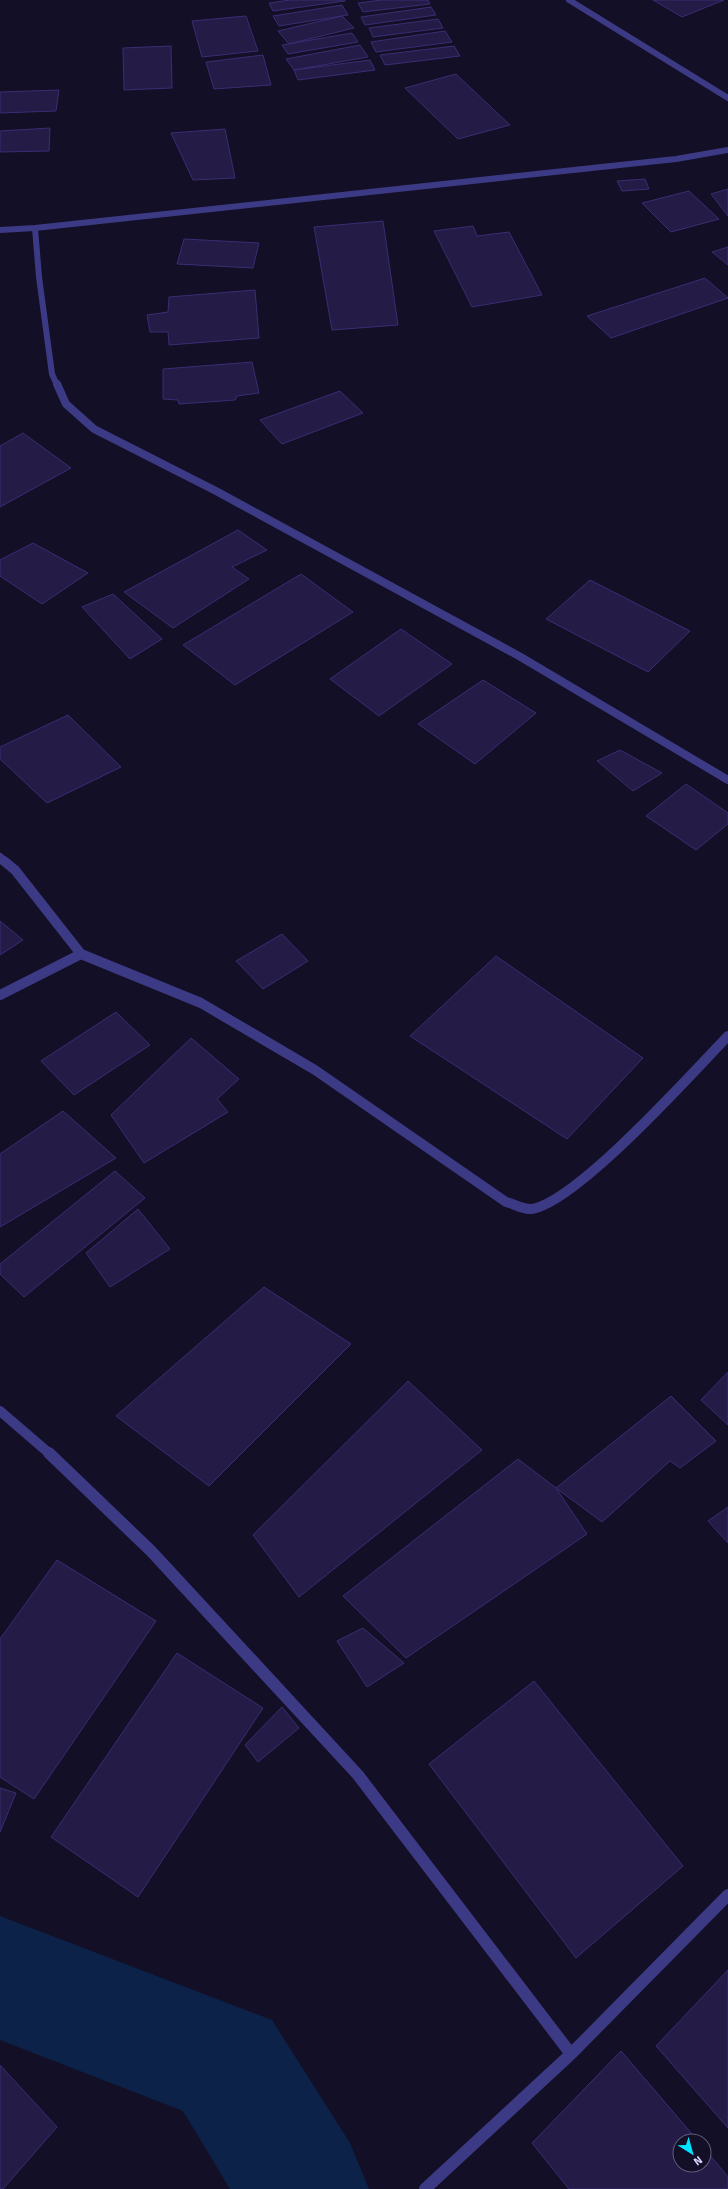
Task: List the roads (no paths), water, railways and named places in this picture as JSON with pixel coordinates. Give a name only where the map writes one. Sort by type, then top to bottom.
[{"type":"street","points":[[569,0],[728,98]]},
{"type":"street","points":[[0,230],[35,228],[676,159],[728,150]]},
{"type":"street","points":[[35,228],[39,276],[52,374],[66,404],[94,429],[216,491],[519,656],[658,737],[728,780]]},
{"type":"street","points":[[0,857],[15,870],[81,954],[201,1003],[315,1070],[506,1202],[533,1209],[561,1198],[593,1172],[728,1036]]},
{"type":"street","points":[[0,994],[81,954]]},
{"type":"street","points":[[0,1411],[29,1434],[151,1551],[358,1775],[572,2054]]},
{"type":"street","points":[[425,2189],[572,2054],[728,1895]]},
{"type":"waterway","points":[[0,1978],[227,2065],[304,2189]]}]
